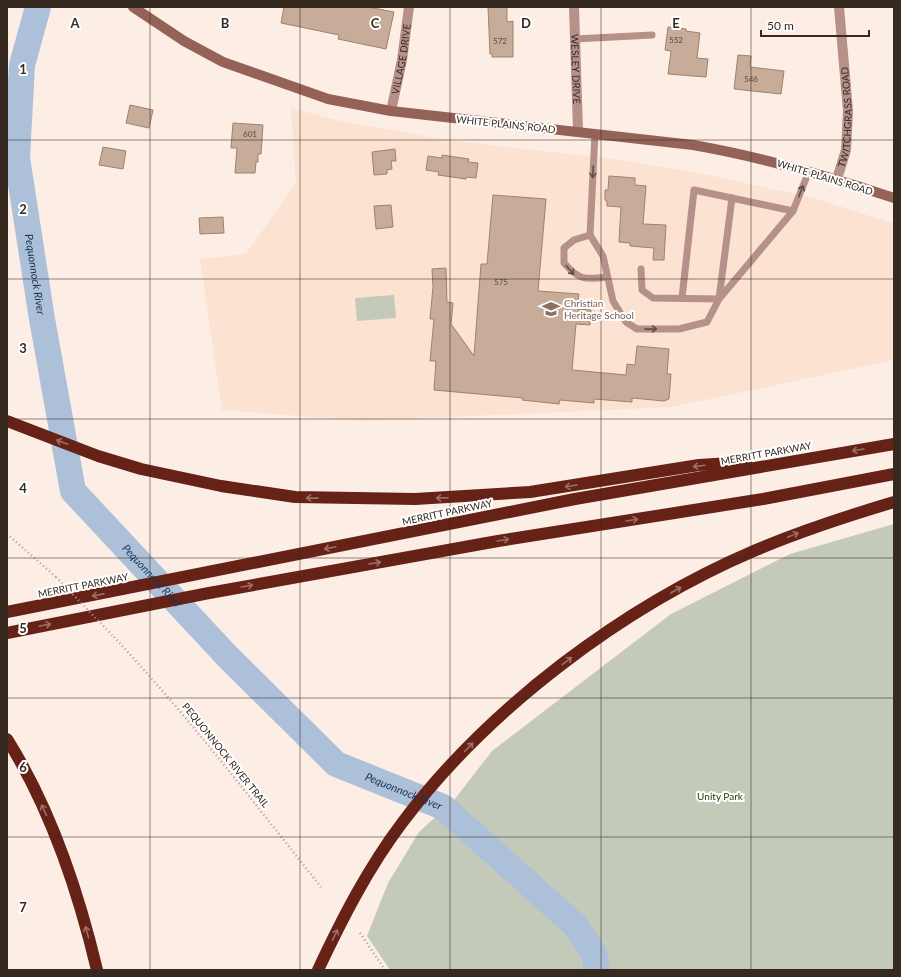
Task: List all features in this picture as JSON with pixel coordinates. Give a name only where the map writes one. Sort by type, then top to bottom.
[{"type":"highway","points":[[10,422],[98,456],[141,470],[221,486],[295,498],[415,499],[530,492],[700,465],[822,455]]},
{"type":"highway","name":"MERRITT PARKWAY","points":[[7,612],[560,502],[822,455],[894,444]]},
{"type":"highway","points":[[7,633],[209,593],[498,541],[763,499],[894,474]]},
{"type":"highway","points":[[318,970],[347,909],[372,867],[402,822],[442,775],[481,734],[526,694],[578,652],[635,614],[694,580],[754,550],[816,526],[894,502]]},
{"type":"highway","points":[[7,739],[31,781],[61,849],[84,920],[97,970]]},
{"type":"main road","name":"WHITE PLAINS ROAD","points":[[133,7],[184,40],[223,62],[328,99],[391,111],[578,131],[708,147],[809,171],[894,198]]},
{"type":"street","name":"VILLAGE DRIVE","points":[[391,111],[402,60],[409,7]]},
{"type":"street","name":"WESLEY DRIVE","points":[[574,7],[578,131]]},
{"type":"street","name":"TWITCHGRASS ROAD","points":[[837,179],[846,150],[848,111],[839,7]]},
{"type":"lane","points":[[575,39],[652,36]]},
{"type":"lane","points":[[595,133],[590,235],[604,256],[613,301],[626,322],[637,329],[679,329],[706,322],[719,299],[793,211],[809,171]]},
{"type":"lane","points":[[682,298],[694,190],[793,211]]},
{"type":"lane","points":[[719,299],[732,198]]},
{"type":"lane","points":[[590,235],[574,240],[564,248],[564,263],[574,275],[592,279],[607,277]]},
{"type":"lane","points":[[641,268],[642,290],[653,298],[719,299]]},
{"type":"path","name":"PEQUONNOCK RIVER TRAIL","points":[[7,534],[56,577],[114,637],[181,713],[322,887]]},
{"type":"path","points":[[360,933],[385,970]]},
{"type":"shaded area","name":"Christian Heritage School","points":[[291,108],[340,121],[447,140],[606,158],[695,172],[818,199],[894,224],[894,360],[672,407],[364,421],[222,410],[200,259],[246,254],[296,183]]},
{"type":"green space","points":[[394,295],[396,318],[357,321],[355,298]]},
{"type":"green space","name":"Unity Park","points":[[894,524],[894,970],[390,970],[367,936],[388,883],[419,832],[454,800],[492,751],[671,614],[790,554]]},
{"type":"building","points":[[284,7],[368,7],[394,12],[386,49],[338,39],[339,35],[281,23]]},
{"type":"building","points":[[488,7],[507,7],[507,22],[513,21],[513,57],[492,57],[492,54],[490,54]]},
{"type":"building","points":[[668,27],[686,29],[686,31],[700,33],[697,58],[708,59],[706,77],[668,74],[671,51],[665,50]]},
{"type":"building","points":[[738,55],[751,56],[750,67],[784,71],[781,94],[734,89]]},
{"type":"building","points":[[130,105],[153,110],[149,128],[126,123]]},
{"type":"building","points":[[233,123],[263,125],[261,154],[258,154],[258,162],[256,162],[255,173],[235,173],[237,148],[231,148]]},
{"type":"building","points":[[103,147],[126,151],[123,169],[99,165]]},
{"type":"building","points":[[395,149],[396,161],[391,161],[392,169],[387,170],[387,174],[374,175],[372,152]]},
{"type":"building","points":[[442,155],[469,159],[468,162],[478,163],[476,178],[466,177],[466,179],[438,175],[439,172],[426,170],[428,156],[442,158]]},
{"type":"building","points":[[609,176],[635,178],[635,185],[646,186],[643,224],[666,225],[664,260],[653,260],[654,248],[630,246],[630,243],[619,242],[621,207],[607,206],[607,201],[605,200],[605,190],[608,190]]},
{"type":"building","points":[[493,195],[546,199],[538,291],[579,294],[577,309],[591,310],[590,325],[576,324],[572,370],[626,375],[627,364],[635,365],[637,346],[669,349],[667,374],[671,374],[669,399],[664,401],[632,398],[632,402],[594,399],[594,403],[560,400],[559,404],[522,400],[523,398],[434,390],[436,361],[430,361],[434,319],[430,319],[433,287],[432,269],[446,268],[447,302],[453,303],[451,324],[474,356],[481,264],[487,264]]},
{"type":"building","points":[[391,205],[393,227],[376,229],[374,206]]},
{"type":"building","points":[[223,217],[224,233],[200,234],[199,218]]},
{"type":"waterway","name":"Pequonnock River","points":[[38,7],[22,65],[17,158],[42,319],[73,491],[227,656],[336,764],[443,807],[576,926],[594,954],[597,970]]},
{"type":"place","name":"Christian Heritage School","points":[[551,309]]}]
